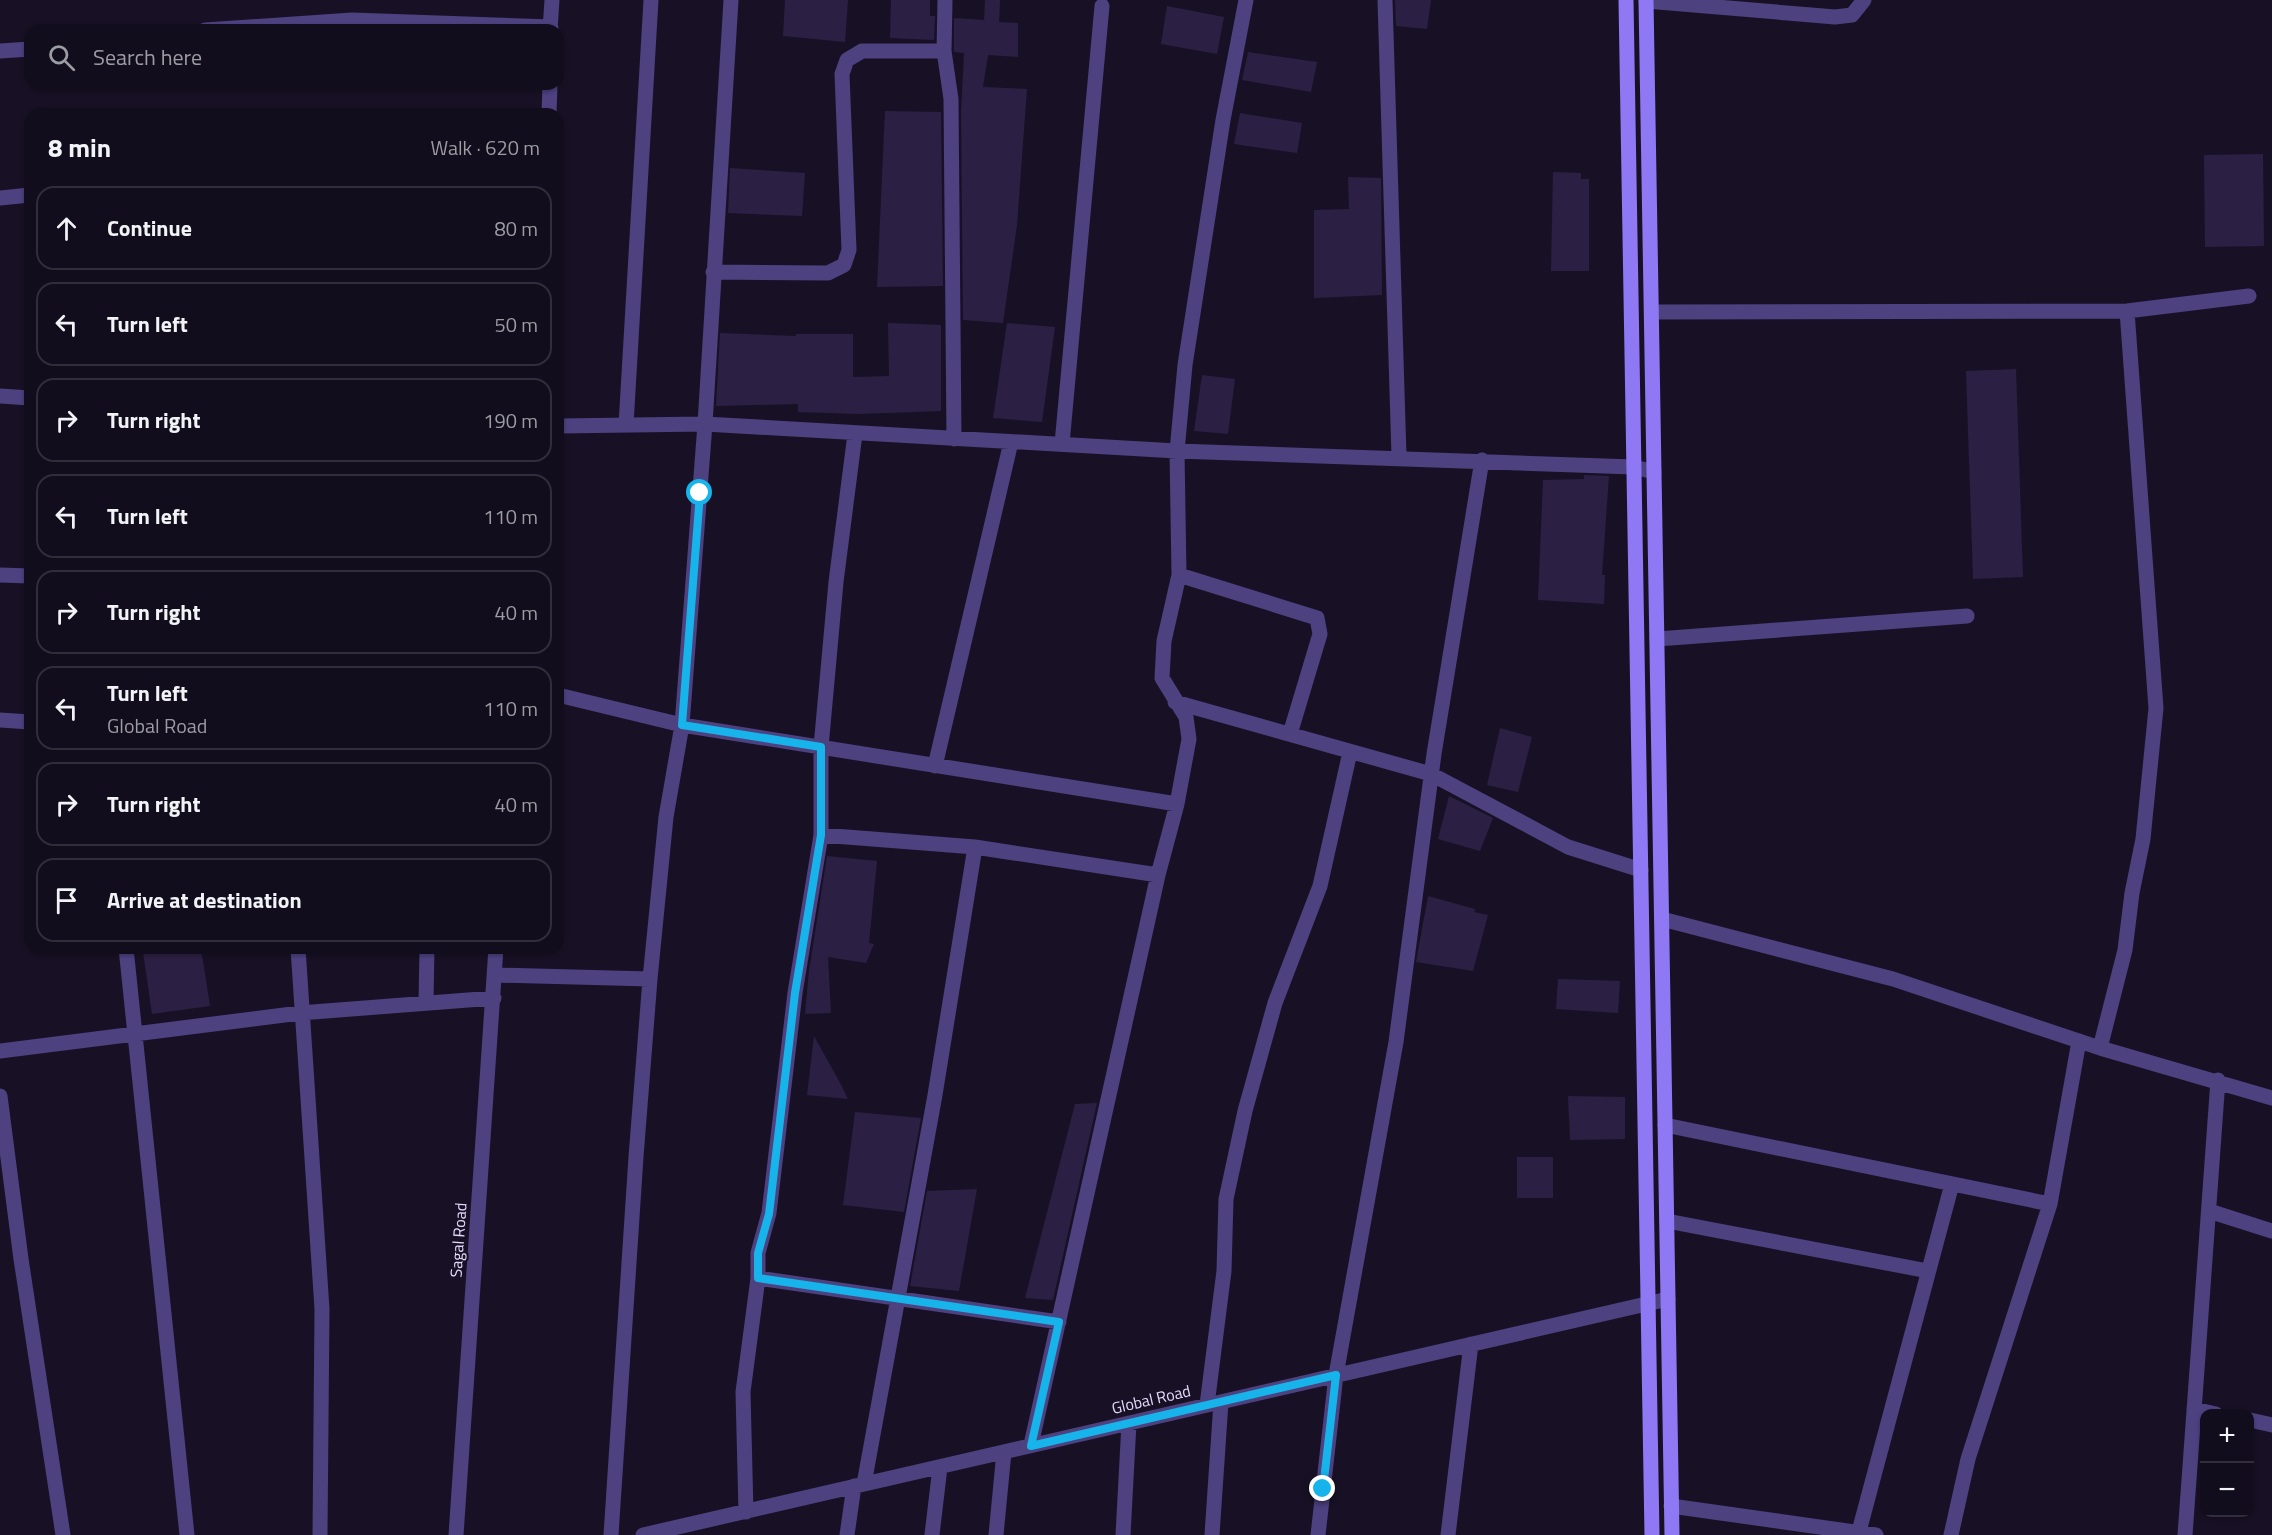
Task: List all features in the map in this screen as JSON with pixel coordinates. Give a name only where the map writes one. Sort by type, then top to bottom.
[{"type":"street","points":[[550,24],[552,0]]},
{"type":"street","points":[[626,426],[651,0]]},
{"type":"street","points":[[611,1535],[650,979],[666,817],[682,725],[705,424],[731,0]]},
{"type":"street","points":[[945,0],[944,51],[951,99],[954,439]]},
{"type":"street","points":[[1031,1446],[1158,875],[1177,804],[1189,739],[1186,717],[1162,678],[1164,641],[1179,575],[1177,451],[1185,365],[1223,120],[1246,0]]},
{"type":"street","points":[[1385,0],[1399,456]]},
{"type":"street","points":[[1626,0],[1652,1535]]},
{"type":"street","points":[[1672,1535],[1646,0],[1835,17],[1852,15],[1864,0]]},
{"type":"street","points":[[1062,444],[1102,6]]},
{"type":"street","points":[[293,24],[352,20],[451,24]]},
{"type":"street","points":[[0,51],[24,49]]},
{"type":"street","points":[[713,272],[828,273],[844,265],[849,250],[842,74],[847,60],[862,51],[944,51]]},
{"type":"street","points":[[549,108],[550,90]]},
{"type":"street","points":[[0,198],[24,196]]},
{"type":"street","points":[[1652,312],[2127,310],[2249,296]]},
{"type":"street","points":[[2100,1048],[2125,950],[2132,893],[2143,839],[2156,708],[2127,310]]},
{"type":"street","points":[[0,396],[24,398]]},
{"type":"street","points":[[564,426],[705,424],[1177,451],[1399,456],[1634,467],[1654,472]]},
{"type":"street","points":[[746,1512],[743,1392],[758,1278],[758,1253],[769,1214],[795,993],[821,835],[821,747],[836,582],[855,434]]},
{"type":"street","points":[[935,766],[1011,442]]},
{"type":"street","points":[[1318,1535],[1336,1375],[1396,1042],[1431,774],[1482,460]]},
{"type":"street","points":[[0,575],[24,576]]},
{"type":"street","points":[[1179,575],[1317,618],[1320,634],[1290,734]]},
{"type":"street","points":[[1657,639],[1967,616]]},
{"type":"street","points":[[564,696],[682,725],[1177,804]]},
{"type":"street","points":[[1175,702],[1431,774],[1568,847],[1641,870]]},
{"type":"street","points":[[0,720],[24,722]]},
{"type":"street","points":[[1212,1535],[1214,1404],[1224,1271],[1226,1199],[1245,1111],[1275,1003],[1320,886],[1350,752]]},
{"type":"street","points":[[821,835],[975,847],[1158,875]]},
{"type":"street","points":[[847,1535],[898,1299],[975,847]]},
{"type":"street","points":[[1662,919],[1893,979],[2100,1048],[2218,1080],[2272,1098]]},
{"type":"street","points":[[126,954],[133,1035],[187,1535]]},
{"type":"street","points":[[298,954],[300,1013],[322,1309],[320,1535]]},
{"type":"street","points":[[426,1002],[428,954]]},
{"type":"street","name":"Sagal Road","points":[[456,1535],[496,954]]},
{"type":"street","points":[[495,975],[650,979]]},
{"type":"street","points":[[0,1051],[300,1013],[494,998]]},
{"type":"street","points":[[1951,1535],[1968,1459],[2050,1204],[2079,1041]]},
{"type":"street","points":[[2185,1535],[2218,1080]]},
{"type":"street","points":[[0,1096],[21,1259],[63,1535]]},
{"type":"street","points":[[1665,1125],[2050,1204]]},
{"type":"street","points":[[1858,1534],[1952,1184]]},
{"type":"street","points":[[2209,1211],[2272,1231]]},
{"type":"street","points":[[1667,1221],[1928,1271]]},
{"type":"street","points":[[758,1278],[1059,1322]]},
{"type":"street","name":"Global Road","points":[[643,1535],[1668,1299]]},
{"type":"street","points":[[1448,1535],[1471,1344]]},
{"type":"street","points":[[2194,1409],[2200,1410]]},
{"type":"street","points":[[2254,1421],[2272,1425]]},
{"type":"street","points":[[1124,1535],[1129,1423]]},
{"type":"street","points":[[996,1535],[1004,1452]]},
{"type":"street","points":[[932,1535],[940,1467]]},
{"type":"street","points":[[1671,1506],[1876,1535]]},
{"type":"building","points":[[785,0],[848,0],[845,42],[783,36]]},
{"type":"building","points":[[891,0],[930,0],[930,16],[935,16],[934,40],[890,38]]},
{"type":"building","points":[[985,0],[1000,0],[999,22],[1018,23],[1018,57],[988,55],[983,87],[1027,89],[1017,225],[1003,323],[963,320],[961,112],[964,53],[954,52],[954,18],[984,20]]},
{"type":"building","points":[[1395,0],[1431,0],[1427,29],[1396,26]]},
{"type":"building","points":[[1167,6],[1224,17],[1217,54],[1161,44]]},
{"type":"building","points":[[1248,52],[1317,62],[1311,92],[1242,80]]},
{"type":"building","points":[[885,111],[941,112],[943,286],[877,287]]},
{"type":"building","points":[[1240,113],[1302,123],[1297,153],[1234,144]]},
{"type":"building","points":[[2263,154],[2264,246],[2205,247],[2204,155]]},
{"type":"building","points":[[730,168],[805,173],[802,216],[728,213]]},
{"type":"building","points":[[1553,172],[1581,173],[1581,179],[1589,179],[1589,271],[1551,271]]},
{"type":"building","points":[[1348,177],[1381,178],[1382,295],[1314,298],[1314,210],[1349,209]]},
{"type":"building","points":[[888,323],[941,325],[941,411],[858,414],[798,412],[798,404],[716,406],[720,333],[796,336],[796,334],[853,334],[853,377],[889,376]]},
{"type":"building","points":[[1007,323],[1055,327],[1042,422],[993,418]]},
{"type":"building","points":[[2016,369],[2023,577],[1973,579],[1966,371]]},
{"type":"building","points":[[1202,375],[1235,379],[1228,434],[1194,431]]},
{"type":"building","points":[[1584,475],[1609,476],[1602,575],[1605,575],[1604,604],[1538,600],[1543,480],[1584,479]]},
{"type":"building","points":[[1500,728],[1532,737],[1518,792],[1487,785]]},
{"type":"building","points":[[1449,796],[1493,818],[1480,851],[1438,839]]},
{"type":"building","points":[[827,856],[877,861],[869,943],[874,944],[866,963],[828,957],[831,1013],[805,1014],[809,971]]},
{"type":"building","points":[[1428,896],[1488,915],[1473,971],[1416,962]]},
{"type":"building","points":[[143,954],[202,954],[210,1006],[152,1014]]},
{"type":"building","points":[[1558,979],[1620,981],[1618,1013],[1556,1009]]},
{"type":"building","points":[[814,1036],[839,1081],[848,1099],[807,1095]]},
{"type":"building","points":[[1568,1096],[1625,1097],[1625,1139],[1570,1140]]},
{"type":"building","points":[[1097,1103],[1053,1300],[1025,1298],[1075,1104]]},
{"type":"building","points":[[855,1112],[921,1118],[904,1212],[843,1205]]},
{"type":"building","points":[[1517,1157],[1553,1157],[1553,1198],[1517,1198]]},
{"type":"building","points":[[977,1189],[959,1291],[910,1286],[927,1191]]},
{"type":"route","points":[[700,493],[682,725],[821,747],[821,835],[795,993],[769,1214],[758,1253],[758,1278],[1059,1322],[1031,1446],[1336,1375],[1323,1489]]}]
